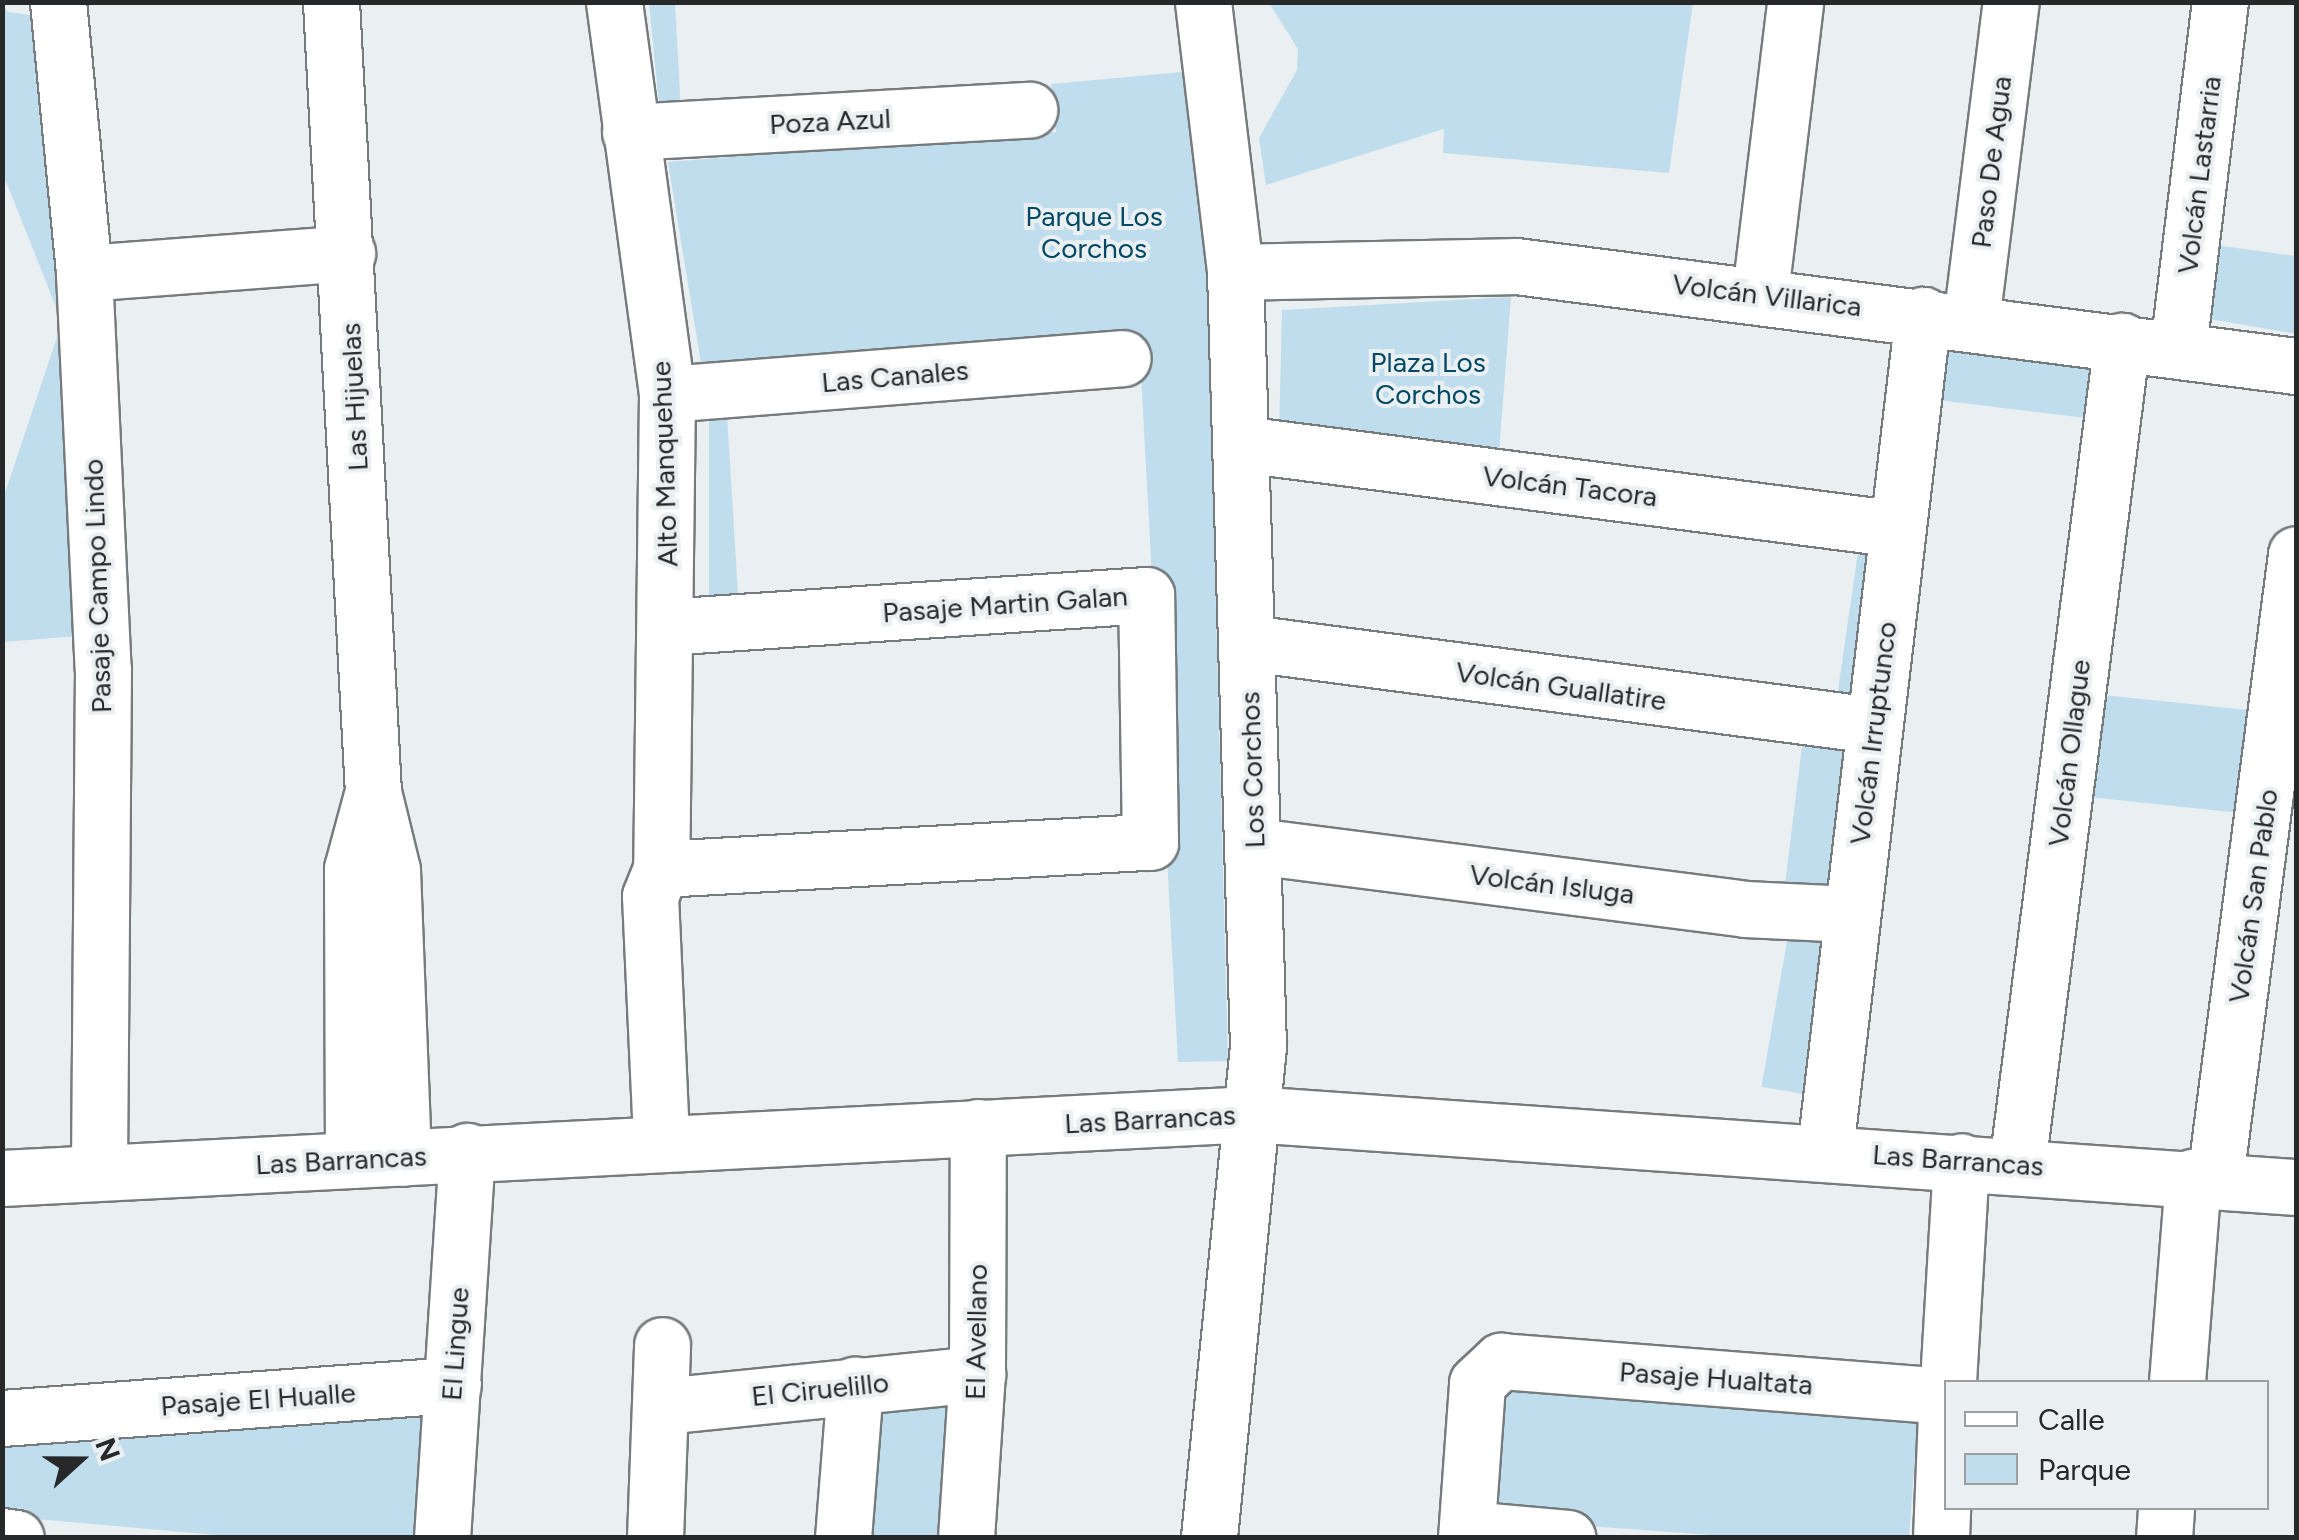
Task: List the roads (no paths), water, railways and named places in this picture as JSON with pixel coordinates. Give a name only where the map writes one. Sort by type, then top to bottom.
[{"type":"street","name":"Pasaje Campo Lindo","points":[[58,2],[84,273],[103,668],[99,1172]]},
{"type":"street","name":"Las Hijuelas","points":[[331,2],[373,792],[392,870],[378,1159]]},
{"type":"street","name":"Alto Manquehue","points":[[614,2],[667,394],[668,627],[660,868],[650,896],[675,1141]]},
{"type":"street","name":"Los Corchos","points":[[1204,2],[1235,272],[1249,643],[1258,1061],[1209,1538]]},
{"type":"street","points":[[1760,293],[1795,2]]},
{"type":"street","name":"Paso De Agua","points":[[1947,318],[2011,2]]},
{"type":"street","name":"Volcán Lastarria","points":[[2178,348],[2220,2]]},
{"type":"street","name":"Poza Azul","points":[[630,132],[1029,110]]},
{"type":"street","points":[[84,273],[346,253]]},
{"type":"street","name":"Volcán Villarica","points":[[1235,272],[1516,266],[1760,293],[2296,366]]},
{"type":"street","name":"Volcán Irruptunco","points":[[1826,1150],[1898,529],[1947,318]]},
{"type":"street","name":"Volcán Ollague","points":[[2017,1164],[2122,341]]},
{"type":"street","name":"Las Canales","points":[[667,394],[1124,358]]},
{"type":"street","name":"Volcán Tacora","points":[[1242,444],[1898,529]]},
{"type":"street","name":"Volcán San Pablo","points":[[2176,1380],[2296,554]]},
{"type":"street","name":"Pasaje Martin Galan","points":[[660,868],[1150,842],[1146,595],[668,627]]},
{"type":"street","name":"Volcán Guallatire","points":[[1249,643],[1873,725]]},
{"type":"street","name":"Volcán Isluga","points":[[1254,846],[1746,909],[1851,914]]},
{"type":"street","name":"Las Barrancas","points":[[2,1178],[468,1151],[1251,1114],[1826,1150],[2296,1187]]},
{"type":"street","name":"El Avellano","points":[[966,1538],[977,1374],[978,1127]]},
{"type":"street","name":"El Lingue","points":[[442,1538],[468,1151]]},
{"type":"street","points":[[1948,1380],[1961,1161]]},
{"type":"street","points":[[655,1538],[662,1345]]},
{"type":"street","name":"Pasaje Hualtata","points":[[1466,1533],[1477,1383],[1487,1368],[1501,1362],[1944,1396]]},
{"type":"street","name":"El Ciruelillo","points":[[662,1406],[977,1374]]},
{"type":"street","points":[[844,1538],[855,1384]]},
{"type":"street","name":"Pasaje El Hualle","points":[[2,1418],[453,1385]]},
{"type":"street","points":[[1940,1538],[1944,1453]]},
{"type":"street","points":[[2164,1538],[2166,1510]]},
{"type":"street","points":[[1466,1533],[1568,1538]]},
{"type":"street","points":[[2,1536],[16,1538]]},
{"type":"park label","name":"Parque Los Corchos","points":[[1094,232]]},
{"type":"park label","name":"Plaza Los Corchos","points":[[1428,378]]}]
